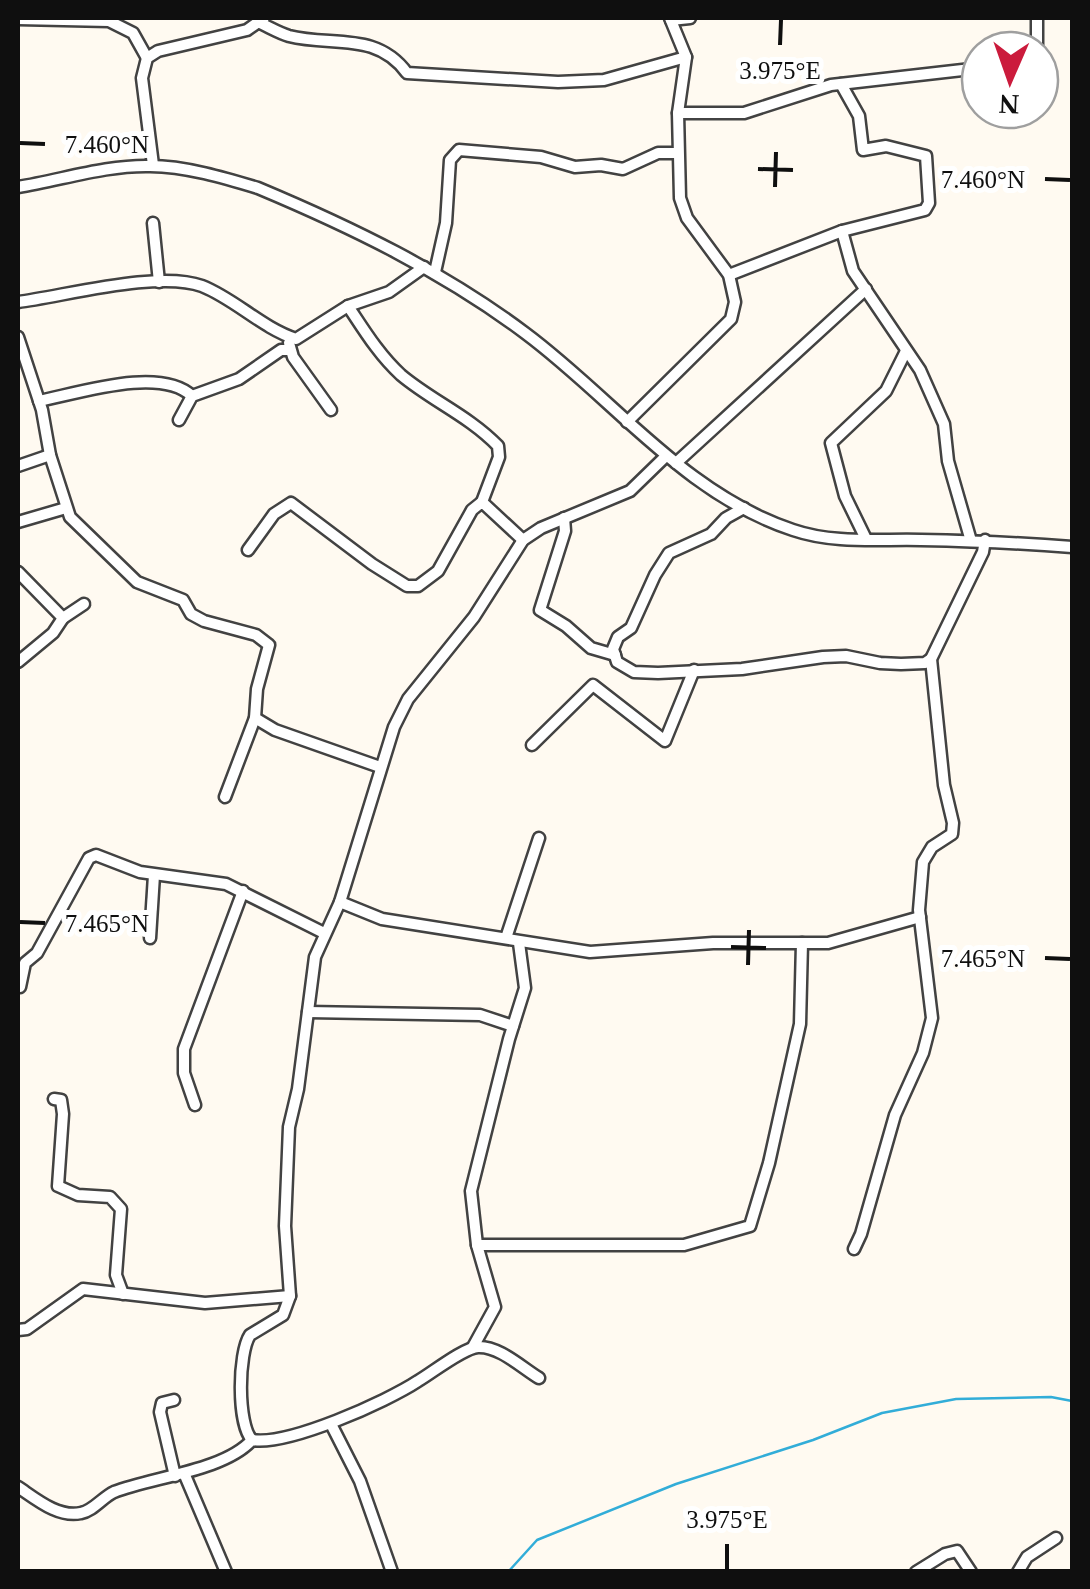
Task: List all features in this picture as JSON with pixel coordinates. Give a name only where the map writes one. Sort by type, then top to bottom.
[{"type":"street","points":[[627,422],[731,319],[735,294],[730,275],[683,210],[677,153],[686,57],[670,19],[690,18]]},
{"type":"street","points":[[18,19],[108,21],[132,33],[147,58]]},
{"type":"street","points":[[153,166],[142,78],[147,58],[158,51],[247,30],[262,20],[291,36],[368,46],[396,58],[407,74],[422,76],[558,82],[604,80],[686,57]]},
{"type":"street","points":[[678,113],[744,114],[841,84],[960,70]]},
{"type":"street","points":[[730,275],[842,231],[925,210],[929,203],[926,156],[886,146],[863,150],[859,116],[841,84]]},
{"type":"street","points":[[18,302],[184,281],[202,286],[296,339],[348,306],[389,292],[429,270],[446,223],[450,160],[459,150],[541,157],[576,168],[602,165],[623,169],[658,153],[677,153]]},
{"type":"street","points":[[18,187],[105,169],[153,166],[258,188],[429,270],[526,333],[671,459],[744,508],[792,530],[838,541],[985,540],[1072,546]]},
{"type":"street","points":[[153,223],[159,282]]},
{"type":"street","points":[[842,231],[853,270],[920,370],[944,424],[948,460],[971,540]]},
{"type":"street","points":[[252,1440],[243,1420],[244,1343],[283,1315],[290,1296],[285,1226],[290,1127],[315,957],[340,902],[372,805],[380,767],[408,699],[474,618],[523,540],[630,491],[866,289]]},
{"type":"street","points":[[248,550],[274,514],[292,502],[372,564],[407,586],[418,586],[438,571],[472,510],[482,502],[499,457],[498,446],[464,416],[404,378],[386,360],[348,306]]},
{"type":"street","points":[[289,337],[290,350],[331,410]]},
{"type":"street","points":[[18,338],[70,517],[137,582],[184,600],[191,614],[204,621],[266,640],[268,652],[257,689],[256,718],[225,798]]},
{"type":"street","points":[[179,420],[192,396],[239,379],[281,350],[290,350]]},
{"type":"street","points":[[866,539],[845,496],[830,443],[886,391],[906,351]]},
{"type":"street","points":[[39,401],[139,382],[168,382],[192,396]]},
{"type":"street","points":[[18,466],[50,455]]},
{"type":"street","points":[[482,502],[523,540]]},
{"type":"street","points":[[18,522],[66,508]]},
{"type":"street","points":[[744,508],[726,518],[711,534],[669,553],[654,575],[631,628],[618,637],[613,649],[617,662],[634,672],[742,668],[834,656],[880,663],[925,663],[931,659],[983,552],[985,540]]},
{"type":"street","points":[[564,518],[565,531],[540,610],[591,648],[615,656]]},
{"type":"street","points":[[18,572],[63,618]]},
{"type":"street","points":[[18,662],[53,632],[63,618],[84,604]]},
{"type":"street","points":[[854,1249],[862,1234],[895,1115],[923,1053],[932,1018],[920,918],[922,862],[932,847],[952,834],[954,823],[944,785],[931,659]]},
{"type":"street","points":[[532,744],[593,686],[665,741],[694,670]]},
{"type":"street","points":[[256,718],[275,730],[380,767]]},
{"type":"street","points":[[506,938],[539,838]]},
{"type":"street","points":[[20,987],[21,961],[37,953],[89,858],[102,856],[154,875],[207,880],[243,891],[324,933]]},
{"type":"street","points":[[150,938],[154,875]]},
{"type":"street","points":[[194,1105],[184,1073],[184,1050],[243,891]]},
{"type":"street","points":[[340,902],[382,919],[590,952],[713,943],[828,943],[920,918]]},
{"type":"street","points":[[18,1488],[54,1511],[82,1514],[113,1492],[180,1474],[244,1449],[252,1440],[330,1424],[407,1388],[473,1347],[495,1306],[477,1244],[471,1191],[526,988],[519,943]]},
{"type":"street","points":[[477,1244],[684,1246],[750,1226],[769,1164],[800,1024],[802,943]]},
{"type":"street","points":[[308,1012],[480,1015],[513,1026]]},
{"type":"street","points":[[54,1099],[61,1100],[63,1114],[58,1186],[78,1194],[110,1198],[121,1209],[116,1275],[123,1294]]},
{"type":"street","points":[[18,1330],[27,1329],[82,1289],[205,1303],[290,1296]]},
{"type":"street","points":[[473,1347],[490,1348],[539,1378]]},
{"type":"street","points":[[174,1400],[162,1403],[160,1412],[180,1474],[226,1572]]},
{"type":"street","points":[[330,1424],[360,1481],[392,1572]]},
{"type":"street","points":[[1018,1572],[1028,1557],[1056,1538]]},
{"type":"street","points":[[916,1572],[946,1554],[958,1552],[971,1572]]},
{"type":"waterway","points":[[1072,896],[1072,905]]},
{"type":"waterway","points":[[1072,1273],[1072,1282]]},
{"type":"waterway","points":[[508,1572],[537,1540],[676,1484],[813,1440],[882,1413],[956,1399],[1051,1397],[1072,1401]]}]
